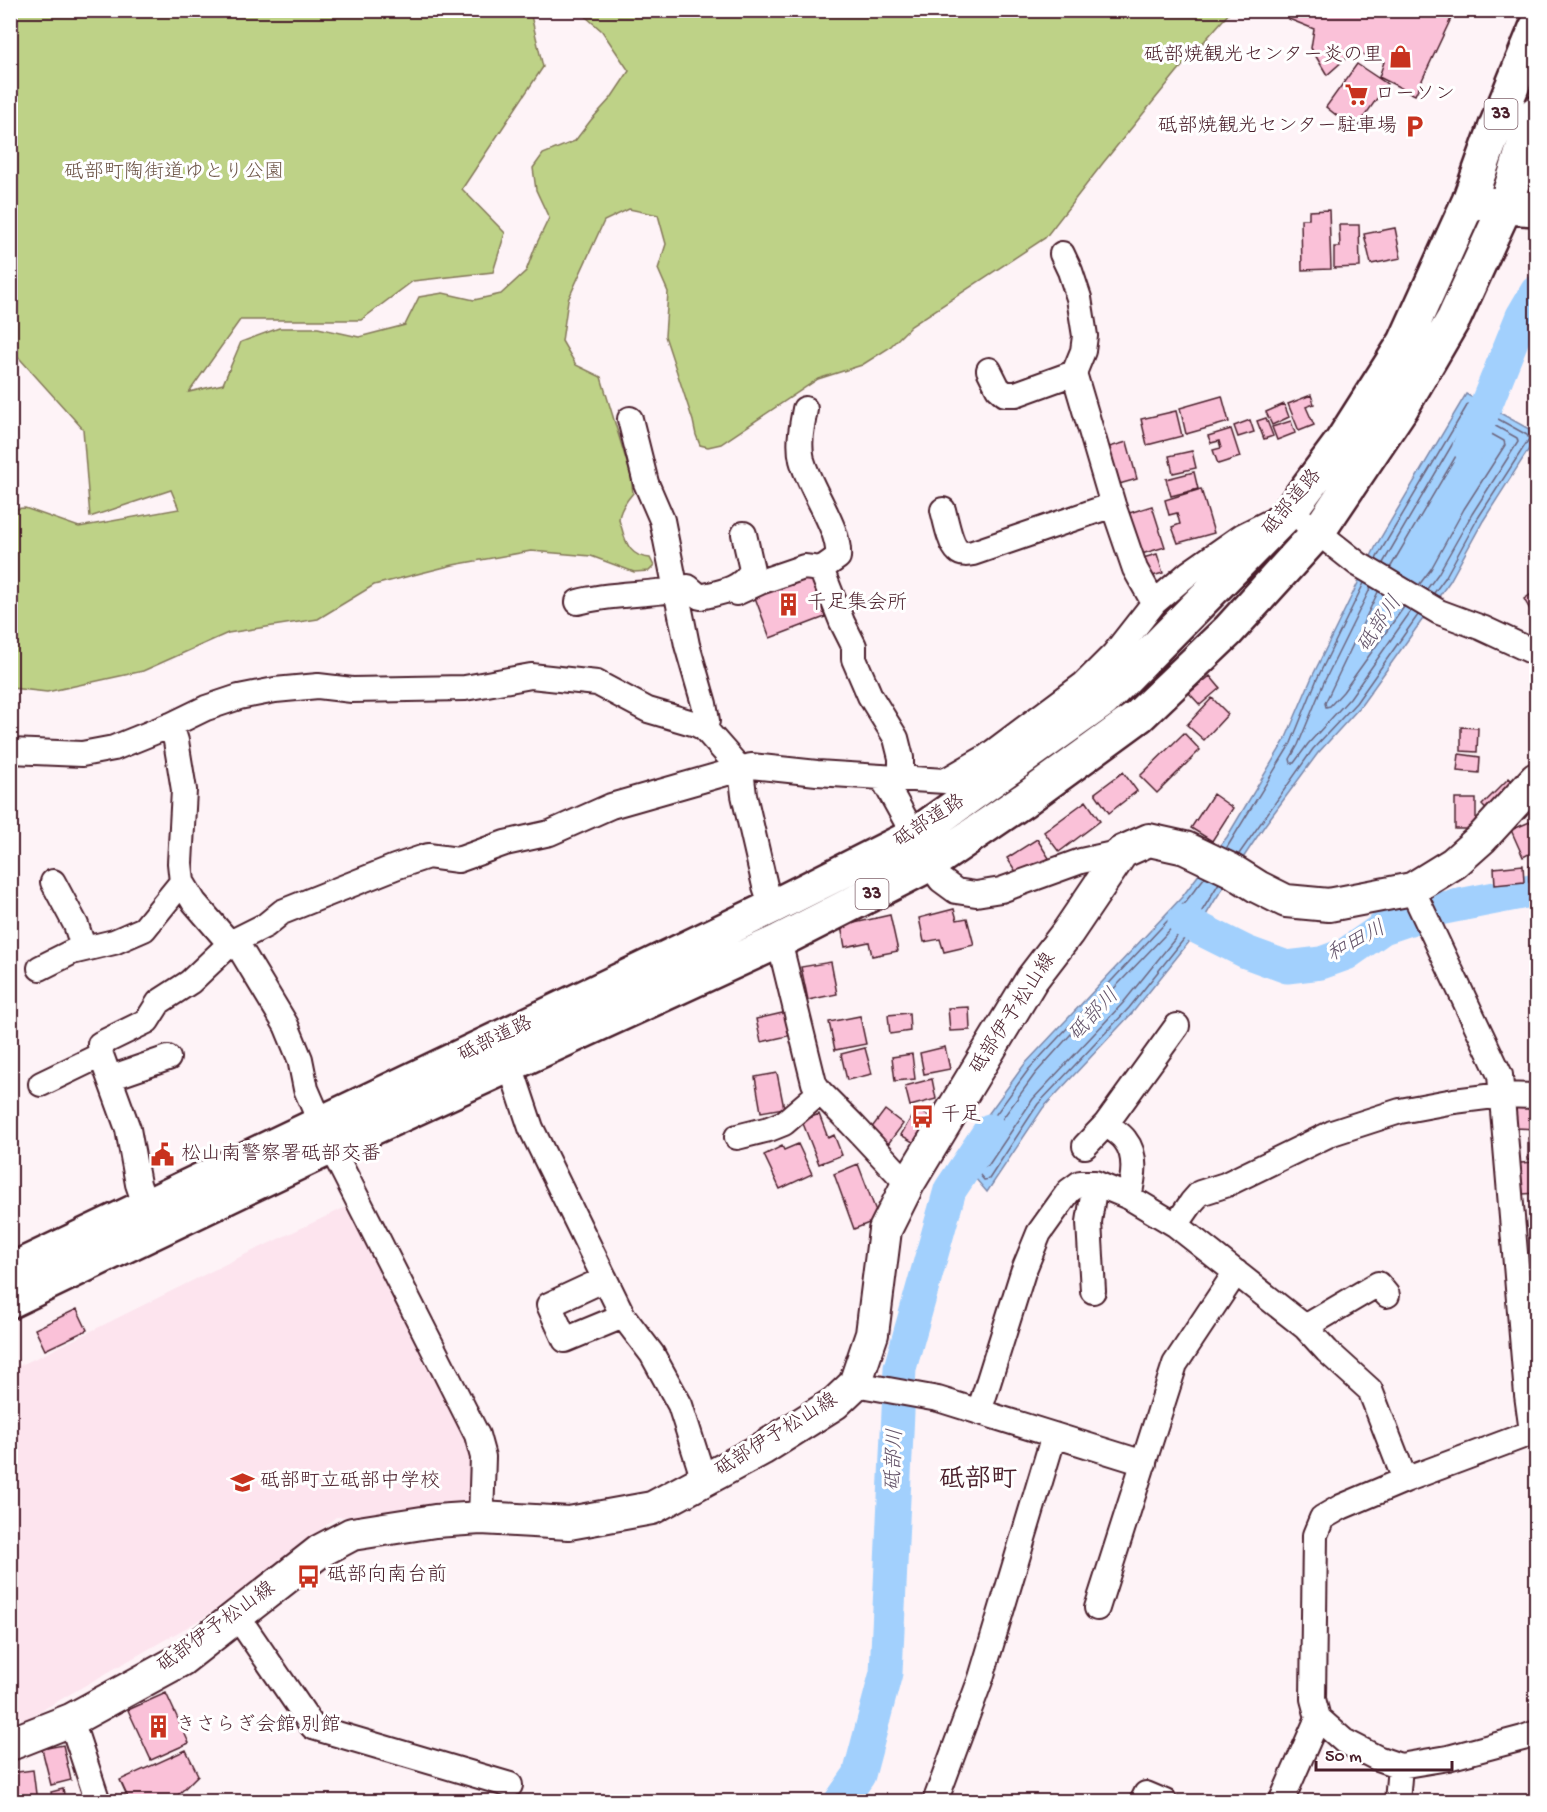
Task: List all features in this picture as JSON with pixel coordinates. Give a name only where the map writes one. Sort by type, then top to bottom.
[{"type":"highway","name":"砥部道路","points":[[10,1301],[326,1136],[915,835],[1104,700],[1290,511],[1342,441],[1405,342],[1469,201],[1536,27]]},
{"type":"highway","name":"砥部道路","points":[[10,1271],[146,1207],[510,1065],[779,941],[930,864],[1024,800],[1139,716],[1228,631],[1318,532],[1402,407],[1521,208],[1525,142],[1536,113]]},
{"type":"highway","points":[[1469,201],[1521,208]]},
{"type":"main road","points":[[1122,852],[1149,840],[1185,848],[1232,870],[1286,901],[1329,905],[1418,902],[1482,838],[1536,779]]},
{"type":"main road","name":"砥部伊予松山線","points":[[10,1744],[71,1720],[180,1660],[320,1551],[352,1534],[435,1521],[481,1518],[569,1523],[652,1508],[762,1449],[835,1403],[868,1386],[885,1230],[908,1184],[1032,979],[1068,932],[1122,852]]},
{"type":"street","points":[[1062,254],[1079,298],[1085,336],[1083,351],[1074,373],[1113,505],[1135,569],[1154,603]]},
{"type":"street","points":[[990,370],[998,388],[1005,394],[1016,394],[1074,373]]},
{"type":"street","points":[[681,616],[760,582],[804,567],[821,569],[838,557],[839,547],[836,536],[811,484],[802,459],[800,438],[805,409]]},
{"type":"street","points":[[630,419],[646,483],[662,519],[687,645],[704,704],[707,721],[704,728]]},
{"type":"street","points":[[943,510],[951,538],[958,551],[973,554],[1113,505]]},
{"type":"street","points":[[146,1207],[138,1184],[128,1130],[101,1055],[100,1044],[147,1021],[159,1002],[190,982],[232,942],[266,925],[282,912],[428,856],[458,860],[505,843],[550,833],[611,806],[751,766],[817,773],[945,781],[985,758],[1084,684],[1114,654],[1154,603],[1188,573],[1233,543],[1290,511],[1358,564],[1439,612],[1482,628],[1536,653]]},
{"type":"street","points":[[578,602],[599,596],[688,587],[700,597],[724,592],[746,581],[752,570],[744,534]]},
{"type":"street","points":[[821,569],[854,646],[854,659],[870,696],[896,738],[901,758],[892,777],[915,835],[941,880],[956,891],[976,894],[1001,890],[1081,861],[1122,852]]},
{"type":"street","points":[[10,751],[82,754],[114,748],[206,708],[239,697],[275,690],[318,686],[352,690],[465,688],[531,676],[597,683],[648,710],[704,728],[741,770],[744,795],[772,907]]},
{"type":"street","points":[[171,725],[184,790],[180,863],[182,882],[194,902],[225,938],[240,947],[286,1025],[300,1059],[306,1089],[326,1136],[477,1435],[483,1457],[481,1518]]},
{"type":"street","points":[[53,882],[76,925],[84,949]]},
{"type":"street","points":[[40,968],[72,952],[114,942],[144,929],[182,882]]},
{"type":"street","points":[[1418,902],[1500,1075],[1527,1395],[1534,1432],[1405,1480],[1341,1507],[1322,1518],[1315,1535],[1313,1699],[1318,1718],[1344,1741],[1377,1758],[1400,1766],[1448,1758],[1536,1733]]},
{"type":"street","points":[[779,941],[814,1083],[908,1184]]},
{"type":"street","points":[[1085,1146],[1106,1124],[1177,1026]]},
{"type":"street","points":[[41,1084],[101,1055]]},
{"type":"street","points":[[110,1078],[168,1058]]},
{"type":"street","points":[[510,1065],[531,1128],[623,1316],[652,1354],[680,1405],[704,1480]]},
{"type":"street","points":[[737,1137],[784,1123],[820,1092]]},
{"type":"street","points":[[1176,1225],[1200,1193],[1225,1185],[1332,1133],[1400,1111],[1454,1101],[1502,1095],[1536,1096]]},
{"type":"street","points":[[1106,1124],[1125,1139],[1131,1152],[1134,1170],[1129,1197]]},
{"type":"street","points":[[979,1412],[1023,1272],[1039,1233],[1069,1191],[1080,1183],[1095,1183],[1129,1197],[1176,1225],[1305,1327],[1327,1351],[1370,1390],[1405,1480]]},
{"type":"street","points":[[1093,1291],[1089,1222],[1095,1183]]},
{"type":"street","points":[[1097,1608],[1175,1364],[1236,1272]]},
{"type":"street","points":[[605,1279],[549,1305],[565,1340],[623,1316]]},
{"type":"street","points":[[1305,1327],[1378,1284],[1387,1295]]},
{"type":"street","points":[[868,1386],[939,1399],[1144,1463]]},
{"type":"street","points":[[935,1802],[981,1678],[1054,1435]]},
{"type":"street","points":[[237,1616],[313,1727],[510,1785]]},
{"type":"street","points":[[1281,1802],[1318,1718]]},
{"type":"street","points":[[71,1720],[98,1802]]},
{"type":"street","points":[[1397,1802],[1400,1766]]},
{"type":"shaded area","name":"砥部町立砥部中学校","points":[[346,1207],[473,1454],[473,1510],[336,1517],[264,1576],[203,1618],[23,1721],[10,1702],[10,1370]]},
{"type":"green space","name":"砥部町陶街道ゆとり公園","points":[[11,10],[530,11],[543,67],[462,189],[505,233],[493,272],[413,281],[361,320],[240,320],[189,392],[223,384],[241,342],[279,328],[318,328],[359,337],[405,325],[419,297],[443,293],[474,300],[501,294],[526,271],[549,218],[536,190],[533,168],[543,154],[575,141],[611,98],[629,71],[602,31],[580,11],[1231,11],[1177,72],[1045,238],[911,326],[889,348],[862,365],[818,379],[721,444],[708,447],[700,445],[665,336],[668,292],[658,269],[666,244],[658,215],[629,209],[604,221],[568,300],[562,341],[576,365],[601,377],[631,476],[633,493],[622,508],[619,521],[634,553],[650,558],[654,566],[649,571],[634,572],[591,556],[531,551],[453,565],[374,585],[318,619],[228,633],[143,671],[47,692],[11,688],[11,509],[25,508],[79,527],[179,509],[171,490],[90,517],[83,429],[11,349]]},
{"type":"water","points":[[1466,394],[1536,433],[1536,438],[1483,521],[1450,581],[1360,707],[1318,753],[1265,825],[1193,937],[1133,1012],[1043,1108],[987,1192],[957,1157],[1024,1065],[1182,897],[1227,837],[1285,740],[1312,677],[1377,544]]},
{"type":"building","name":"砥部焼観光センター炎の里","points":[[1293,10],[1455,10],[1415,95],[1379,77],[1384,62],[1354,51],[1327,75],[1311,48],[1314,29],[1289,19]]},
{"type":"building","name":"ローソン","points":[[1357,64],[1387,84],[1355,130],[1326,107]]},
{"type":"building","points":[[1329,210],[1331,269],[1302,270],[1301,219],[1309,219],[1309,211]]},
{"type":"building","points":[[1339,225],[1359,225],[1360,267],[1334,268],[1334,247],[1340,247]]},
{"type":"building","points":[[1395,228],[1401,258],[1371,264],[1364,234]]},
{"type":"building","points":[[1311,395],[1314,404],[1306,407],[1314,425],[1299,431],[1288,404]]},
{"type":"building","points":[[1222,396],[1229,422],[1186,434],[1180,408]]},
{"type":"building","points":[[1284,404],[1289,417],[1272,425],[1266,412]]},
{"type":"building","points":[[1176,411],[1182,436],[1147,445],[1141,419]]},
{"type":"building","points":[[1266,418],[1273,436],[1264,439],[1257,421]]},
{"type":"building","points":[[1250,420],[1254,432],[1238,437],[1234,426]]},
{"type":"building","points":[[1291,421],[1295,433],[1277,440],[1272,427]]},
{"type":"building","points":[[1231,429],[1240,457],[1218,464],[1213,450],[1221,448],[1219,441],[1211,443],[1208,436]]},
{"type":"building","points":[[1127,442],[1137,479],[1112,486],[1102,449]]},
{"type":"building","points":[[1192,451],[1196,468],[1173,473],[1169,456]]},
{"type":"building","points":[[1194,472],[1198,489],[1171,496],[1166,479]]},
{"type":"building","points":[[1201,489],[1214,533],[1178,543],[1172,527],[1180,524],[1177,513],[1169,515],[1165,500]]},
{"type":"building","points":[[1152,506],[1165,547],[1138,555],[1126,514]]},
{"type":"building","points":[[1157,554],[1163,573],[1149,577],[1143,558]]},
{"type":"building","name":"千足集会所","points":[[809,572],[825,617],[770,638],[753,592]]},
{"type":"building","points":[[1536,591],[1536,620],[1524,599]]},
{"type":"building","points":[[1210,676],[1220,688],[1200,705],[1189,693]]},
{"type":"building","points":[[1212,698],[1228,714],[1204,740],[1187,725]]},
{"type":"building","points":[[1461,727],[1478,728],[1477,752],[1461,751]]},
{"type":"building","points":[[1184,733],[1200,750],[1157,793],[1140,776]]},
{"type":"building","points":[[1459,754],[1480,757],[1479,773],[1457,771]]},
{"type":"building","points":[[1123,772],[1137,791],[1109,813],[1095,793]]},
{"type":"building","points":[[1509,778],[1520,789],[1492,816],[1482,805]]},
{"type":"building","points":[[1213,794],[1233,808],[1212,841],[1191,828]]},
{"type":"building","points":[[1455,799],[1476,799],[1476,829],[1455,829]]},
{"type":"building","points":[[1086,801],[1100,821],[1059,852],[1044,832]]},
{"type":"building","points":[[1532,821],[1536,841],[1531,844],[1535,851],[1523,857],[1511,830]]},
{"type":"building","points":[[1037,839],[1049,858],[1020,878],[1007,858]]},
{"type":"building","points":[[1523,865],[1524,882],[1495,885],[1494,868]]},
{"type":"building","points":[[1536,865],[1536,882],[1529,882],[1529,866]]},
{"type":"building","points":[[954,909],[957,920],[967,918],[974,945],[944,952],[940,939],[924,942],[919,918]]},
{"type":"building","points":[[890,915],[898,951],[872,956],[869,942],[845,947],[841,926]]},
{"type":"building","points":[[831,962],[837,994],[808,1000],[801,967]]},
{"type":"building","points":[[969,1007],[970,1030],[950,1031],[948,1008]]},
{"type":"building","points":[[787,1012],[792,1035],[761,1042],[756,1019]]},
{"type":"building","points":[[909,1013],[910,1031],[890,1034],[888,1015]]},
{"type":"building","points":[[860,1016],[866,1044],[835,1050],[829,1022]]},
{"type":"building","points":[[945,1047],[950,1069],[924,1074],[920,1053]]},
{"type":"building","points":[[865,1048],[872,1074],[847,1080],[841,1054]]},
{"type":"building","points":[[912,1054],[915,1079],[895,1081],[892,1057]]},
{"type":"building","points":[[777,1073],[784,1108],[761,1112],[755,1077]]},
{"type":"building","points":[[932,1079],[936,1099],[910,1106],[905,1086]]},
{"type":"building","points":[[1516,1103],[1536,1105],[1536,1129],[1515,1128]]},
{"type":"building","points":[[916,1109],[931,1117],[916,1144],[901,1135]]},
{"type":"building","points":[[885,1110],[903,1124],[888,1144],[870,1130]]},
{"type":"building","points":[[819,1114],[828,1138],[834,1135],[842,1155],[819,1164],[802,1121]]},
{"type":"building","points":[[1528,1138],[1536,1138],[1536,1159],[1528,1159]]},
{"type":"building","points":[[798,1144],[812,1174],[780,1189],[764,1155],[782,1146],[784,1150]]},
{"type":"building","points":[[1536,1162],[1536,1193],[1523,1194],[1520,1163]]},
{"type":"building","points":[[858,1164],[879,1219],[854,1229],[834,1174]]},
{"type":"building","points":[[77,1309],[87,1330],[45,1350],[35,1329]]},
{"type":"building","name":"きさらぎ会館 別館","points":[[166,1693],[189,1743],[151,1760],[128,1710]]},
{"type":"building","points":[[63,1745],[71,1780],[51,1785],[42,1749]]},
{"type":"building","points":[[186,1750],[198,1775],[177,1796],[166,1802],[130,1802],[120,1780]]},
{"type":"building","points":[[33,1770],[37,1802],[10,1802],[10,1773]]},
{"type":"building","points":[[63,1789],[65,1800],[70,1799],[70,1802],[53,1802],[51,1792]]},
{"type":"waterway","name":"砥部川","points":[[1469,447],[1522,316],[1536,292]]},
{"type":"waterway","name":"和田川","points":[[1184,921],[1246,952],[1287,967],[1321,963],[1346,954],[1383,928],[1439,909],[1536,890]]},
{"type":"waterway","name":"砥部川","points":[[840,1802],[859,1775],[886,1673],[900,1368],[950,1190],[990,1130]]},
{"type":"place","name":"砥部焼観光センター炎の里","points":[[1401,56]]},
{"type":"place","name":"ローソン","points":[[1357,95]]},
{"type":"place","name":"砥部焼観光センター駐車場","points":[[1415,127]]},
{"type":"place","name":"千足集会所","points":[[789,604]]},
{"type":"place","name":"千足","points":[[923,1116]]},
{"type":"place","name":"松山南警察署砥部交番","points":[[163,1155]]},
{"type":"place","name":"砥部町立砥部中学校","points":[[242,1482]]},
{"type":"place","name":"砥部向南台前","points":[[309,1576]]},
{"type":"place","name":"きさらぎ会館 別館","points":[[158,1726]]},
{"type":"district","name":"砥部町","points":[[978,1481]]}]
